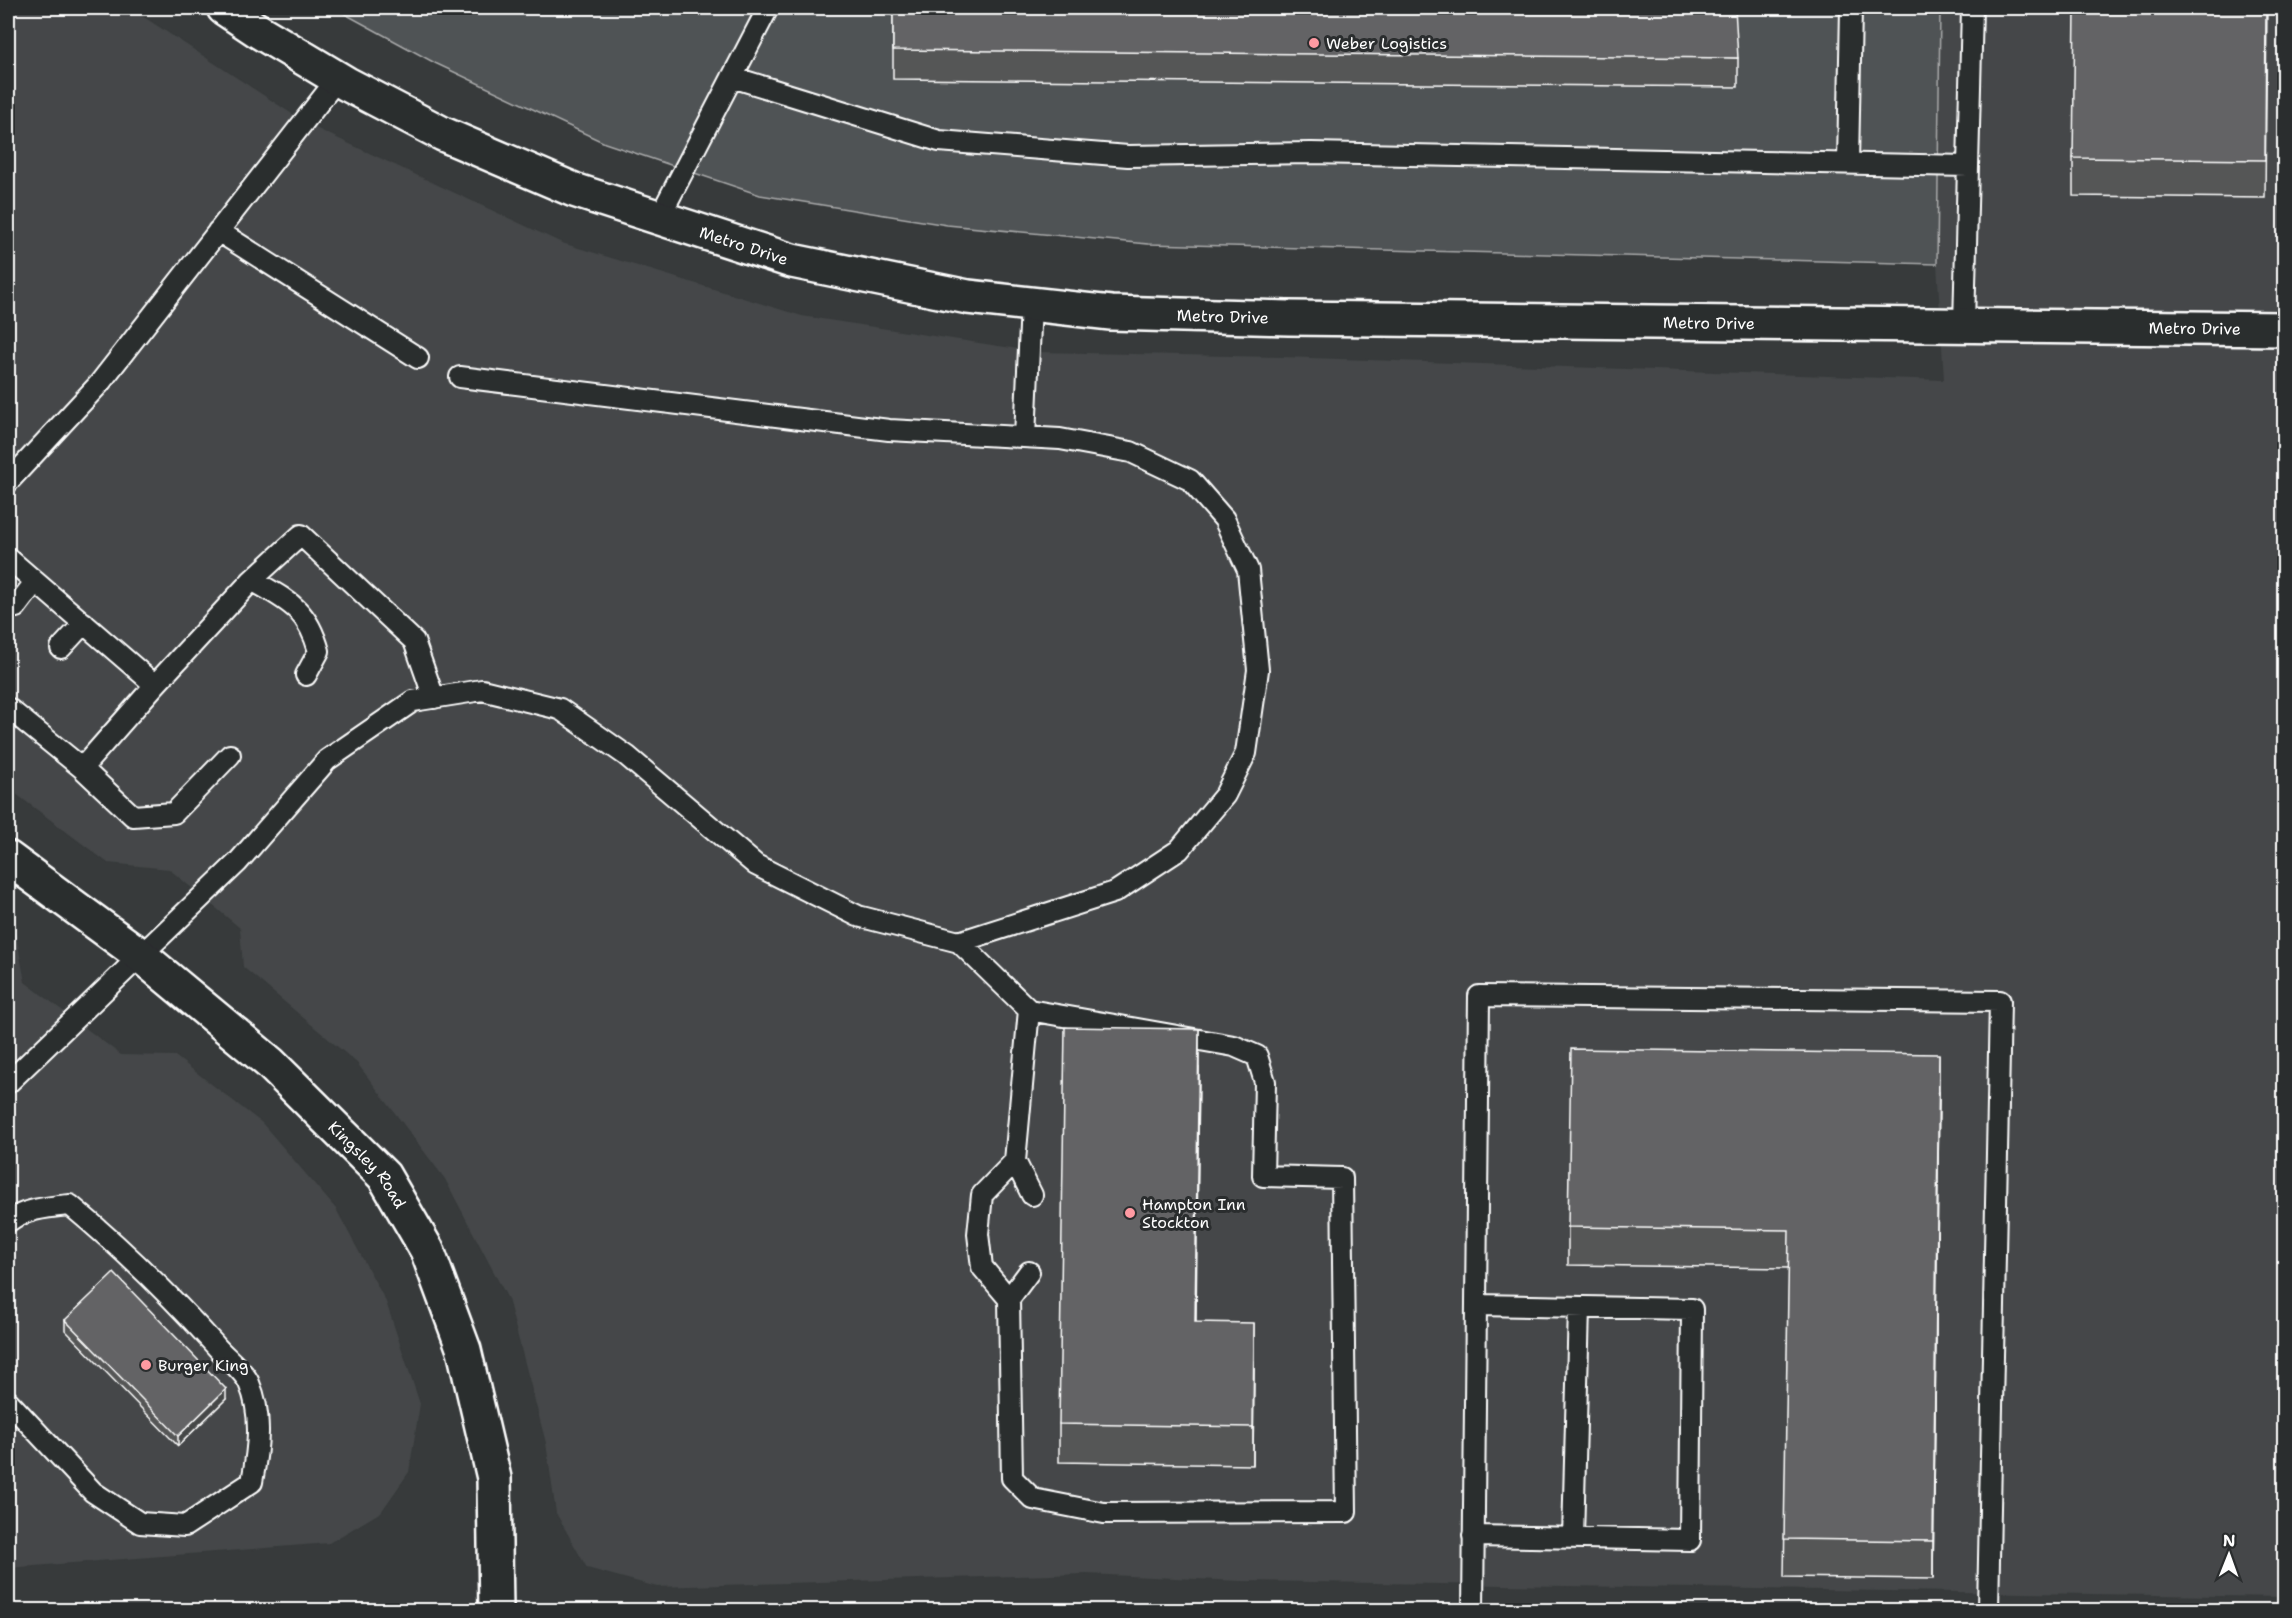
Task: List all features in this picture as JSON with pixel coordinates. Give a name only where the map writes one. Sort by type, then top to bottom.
[{"type":"street","name":"Metro Drive","points":[[224,8],[338,78],[443,134],[574,190],[792,261],[968,297],[1111,313],[1289,318],[2284,329]]},
{"type":"street","name":"Kingsley Road","points":[[8,858],[140,955],[270,1063],[384,1176],[427,1250],[465,1350],[494,1478],[496,1611]]},
{"type":"lane","points":[[659,218],[768,8]]},
{"type":"lane","points":[[1848,163],[1851,8]]},
{"type":"lane","points":[[1964,325],[1972,8]]},
{"type":"lane","points":[[732,77],[939,141],[1128,156],[1311,153],[1968,166]]},
{"type":"lane","points":[[8,482],[99,384],[338,78]]},
{"type":"lane","points":[[218,231],[418,358]]},
{"type":"lane","points":[[1024,437],[1031,304]]},
{"type":"lane","points":[[460,377],[889,430],[1060,439],[1131,452],[1191,480],[1224,519],[1248,570],[1258,670],[1246,753],[1225,795],[1179,850],[1115,892],[958,942]]},
{"type":"lane","points":[[82,768],[155,684],[252,580],[301,536],[414,641],[434,698]]},
{"type":"lane","points":[[8,558],[155,684]]},
{"type":"lane","points":[[252,580],[293,604],[313,629],[319,651],[306,675]]},
{"type":"lane","points":[[16,607],[35,582]]},
{"type":"lane","points":[[61,648],[84,623]]},
{"type":"lane","points":[[8,1083],[238,862],[327,760],[413,701],[482,690],[560,709],[627,756],[756,865],[858,916],[958,942],[1029,1010],[1234,1046],[1257,1056],[1265,1082],[1263,1176],[1342,1178],[1346,1512],[1104,1513],[1034,1499],[1012,1478],[1009,1299],[1029,1272]]},
{"type":"lane","points":[[12,703],[134,816],[174,813],[230,755]]},
{"type":"lane","points":[[1473,1611],[1479,996],[2000,1001],[1988,1611]]},
{"type":"lane","points":[[1029,1010],[1015,1161],[1032,1195]]},
{"type":"lane","points":[[1009,1299],[982,1267],[978,1234],[982,1195],[1015,1161]]},
{"type":"lane","points":[[8,1222],[13,1218],[46,1208],[70,1205],[140,1266],[249,1381],[257,1412],[258,1446],[252,1482],[185,1526],[140,1523],[93,1492],[8,1401]]},
{"type":"lane","points":[[1473,1536],[1690,1540],[1692,1309],[1476,1305]]},
{"type":"lane","points":[[1573,1538],[1579,1306]]},
{"type":"shaded area","points":[[8,8],[130,8],[309,125],[562,243],[802,316],[1038,352],[1283,357],[1944,380],[1937,264],[1940,8],[2284,8],[2284,1597],[1240,1581],[1086,1574],[657,1587],[587,1568],[556,1513],[546,1443],[508,1299],[445,1179],[357,1063],[243,967],[240,928],[169,869],[108,863],[8,788]]},
{"type":"shaded area","points":[[334,8],[1940,8],[1937,264],[1148,244],[947,225],[760,195],[605,143],[435,63]]},
{"type":"shaded area","points":[[8,928],[16,934],[25,982],[121,1055],[175,1056],[262,1123],[336,1209],[386,1302],[420,1404],[409,1472],[381,1512],[329,1543],[8,1568]]},
{"type":"building","name":"Weber Logistics","points":[[893,8],[1735,8],[1738,58],[893,50]]},
{"type":"building","points":[[2075,8],[2266,8],[2265,160],[2073,158]]},
{"type":"building","name":"Hampton Inn Stockton","points":[[1065,1027],[1199,1029],[1195,1322],[1254,1323],[1253,1427],[1059,1424]]},
{"type":"building","points":[[1571,1049],[1939,1054],[1933,1541],[1784,1539],[1789,1230],[1568,1227]]},
{"type":"building","name":"Burger King","points":[[114,1273],[226,1389],[178,1436],[65,1320]]},
{"type":"place","name":"Weber Logistics","points":[[1314,43]]},
{"type":"place","name":"Hampton Inn Stockton","points":[[1130,1213]]},
{"type":"place","name":"Burger King","points":[[146,1365]]}]
